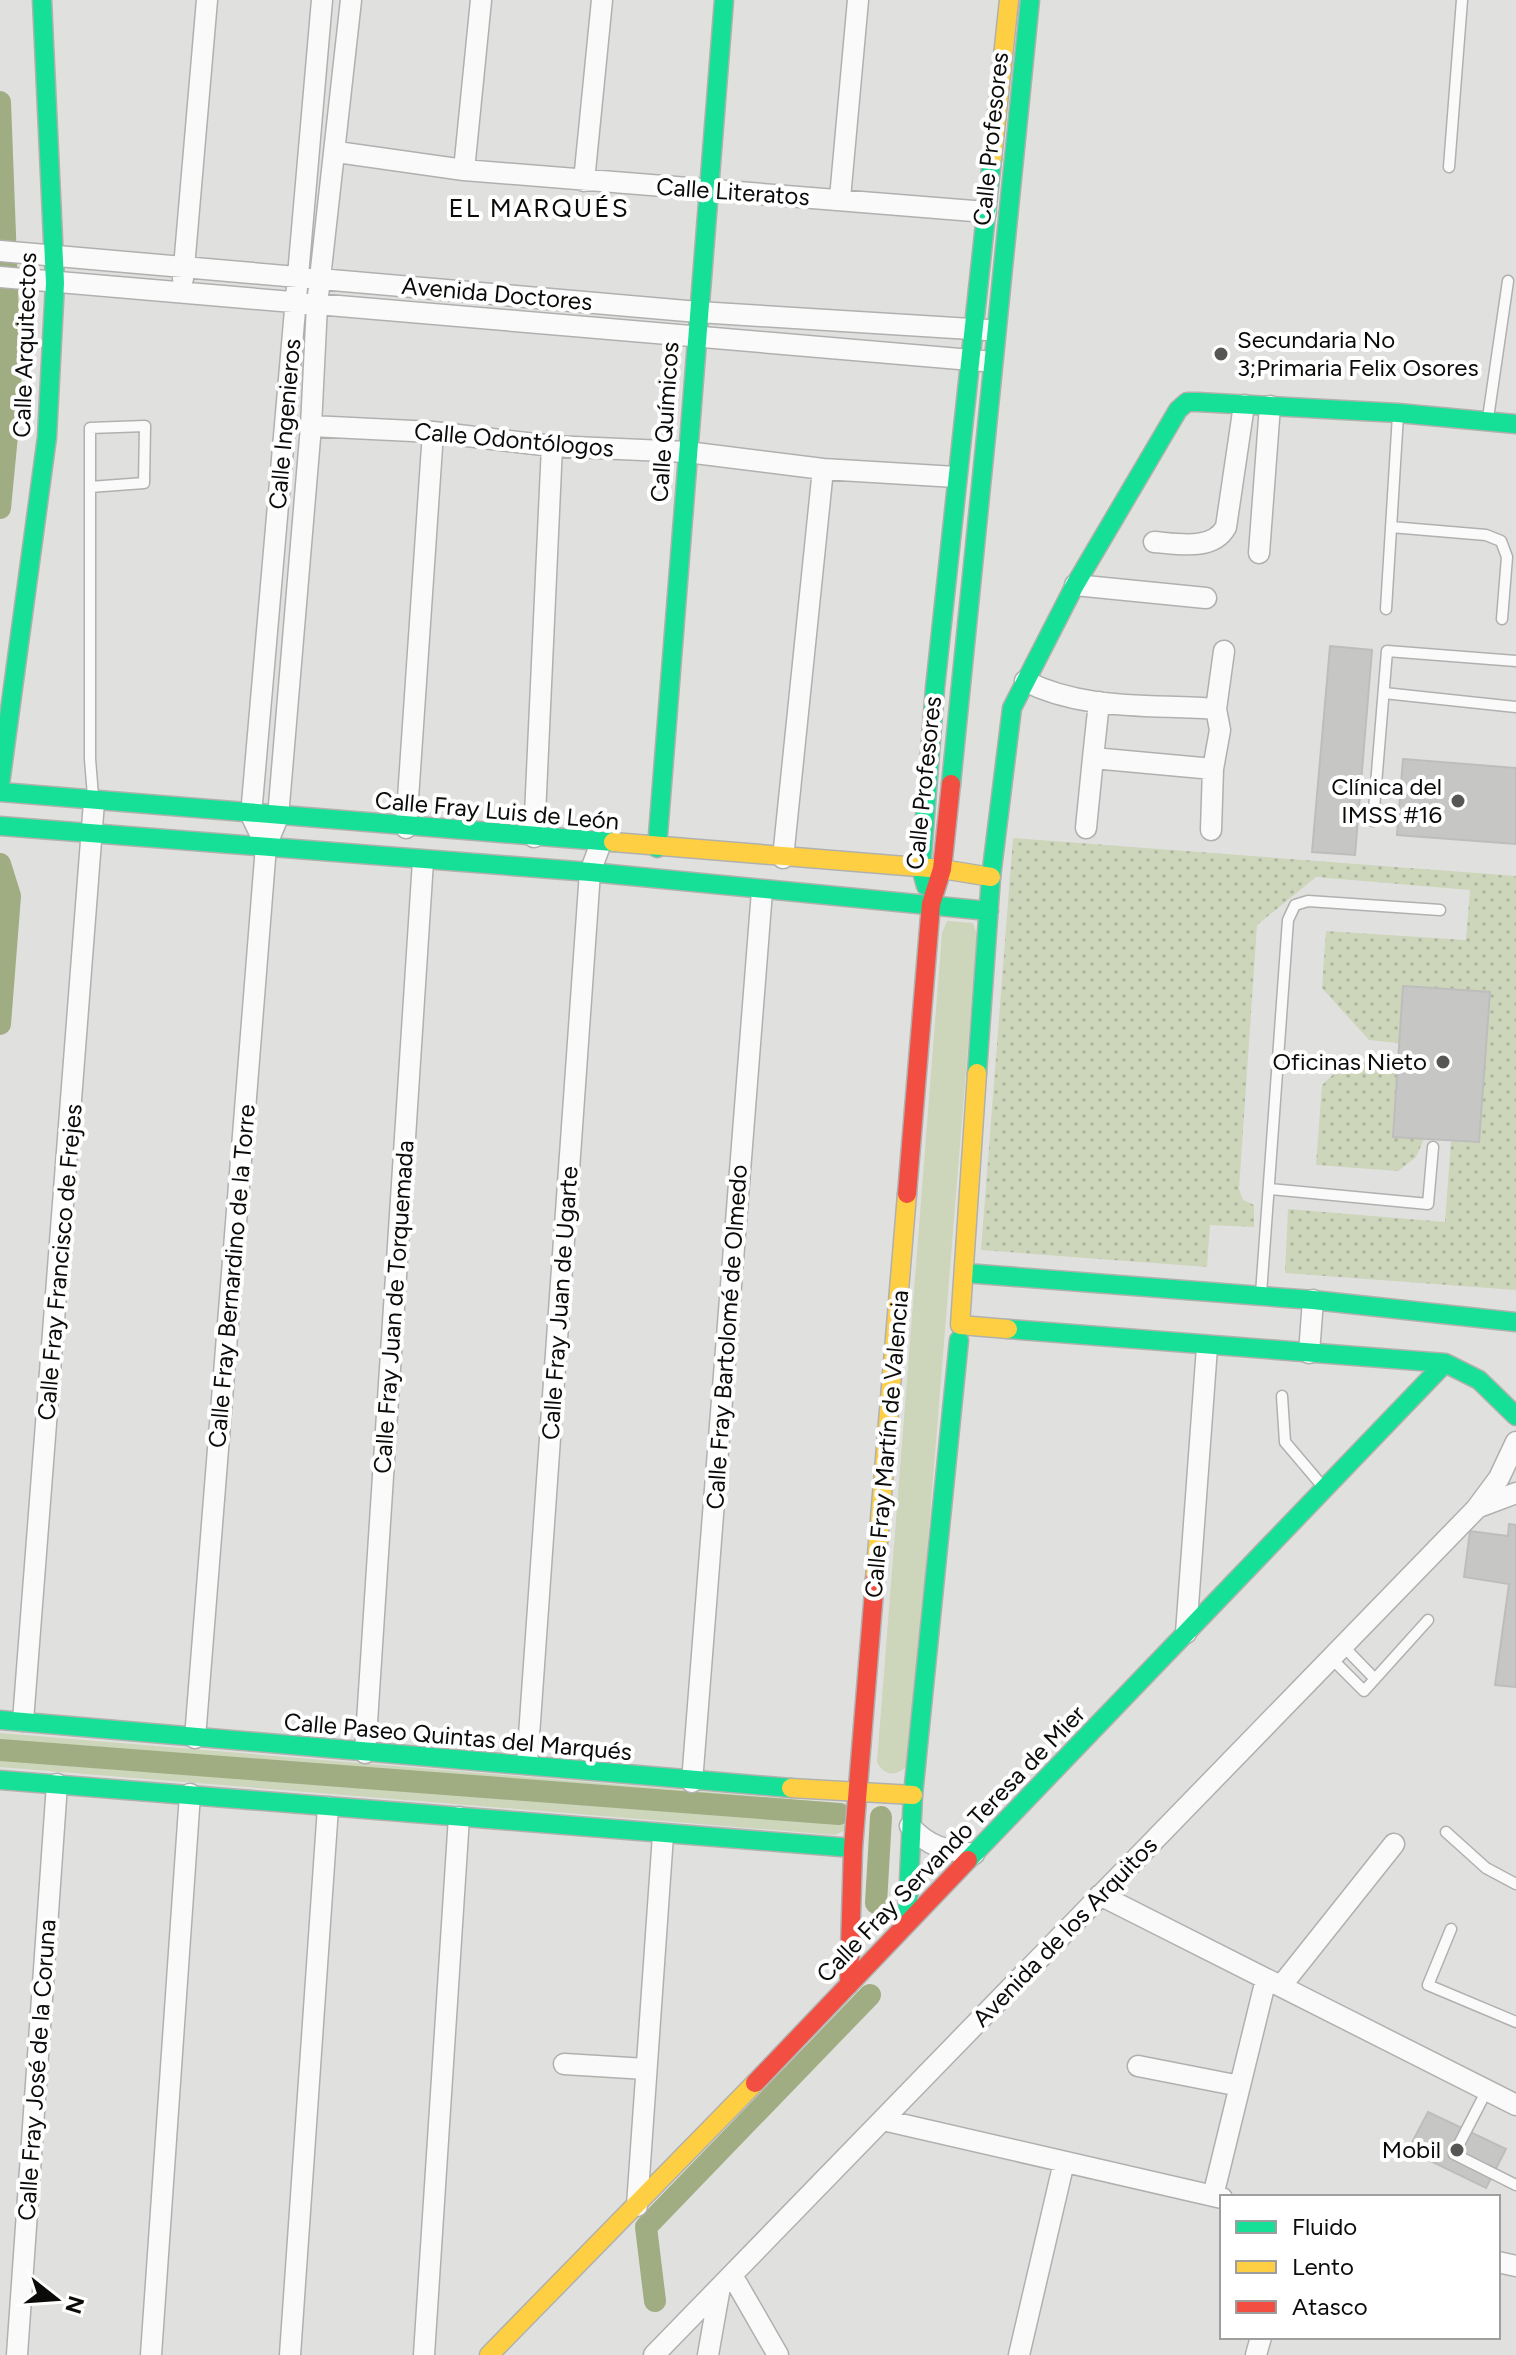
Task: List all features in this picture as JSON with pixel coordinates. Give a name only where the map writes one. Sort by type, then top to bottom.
[{"type":"street","name":"Calle Arquitectos","points":[[0,784],[47,437],[49,282],[53,256],[42,0]]},
{"type":"street","points":[[182,292],[207,0]]},
{"type":"street","name":"Calle Ingenieros","points":[[251,815],[322,0]]},
{"type":"street","name":"Calle Ingenieros","points":[[278,817],[311,426],[317,305],[337,152],[351,0]]},
{"type":"street","points":[[464,170],[481,0]]},
{"type":"street","points":[[584,181],[602,0]]},
{"type":"street","name":"Calle Químicos","points":[[657,848],[724,0]]},
{"type":"street","points":[[840,198],[858,0]]},
{"type":"street","name":"Calle Profesores","points":[[931,904],[942,869],[980,361],[974,328],[1009,0]]},
{"type":"street","name":"Calle Profesores","points":[[931,904],[921,868],[956,477],[980,361],[995,332],[1030,0]]},
{"type":"street","name":"Calle Literatos","points":[[337,152],[464,170],[707,192],[840,198],[986,212]]},
{"type":"street","name":"Avenida Doctores","points":[[0,251],[698,312],[974,328],[995,332]]},
{"type":"street","name":"Avenida Doctores","points":[[0,277],[980,361]]},
{"type":"street","points":[[907,1923],[910,1826],[965,1273],[991,877],[1012,708],[1075,585],[1178,410],[1187,402],[1398,413],[1516,424]]},
{"type":"street","points":[[1154,542],[1211,543],[1220,539],[1226,527],[1244,405]]},
{"type":"street","points":[[1259,553],[1270,406]]},
{"type":"street","name":"Calle Odontólogos","points":[[311,426],[433,432],[552,446],[687,452],[823,469],[956,477]]},
{"type":"street","points":[[406,828],[433,432]]},
{"type":"street","points":[[534,837],[552,446]]},
{"type":"street","points":[[783,858],[823,469]]},
{"type":"street","points":[[1075,585],[1206,598]]},
{"type":"street","points":[[1211,830],[1213,769],[1220,730],[1216,709],[1224,651]]},
{"type":"street","points":[[1025,681],[1058,696],[1099,702],[1216,709]]},
{"type":"street","points":[[1086,828],[1099,702]]},
{"type":"street","points":[[1093,758],[1213,769]]},
{"type":"street","name":"Calle Fray Luis de León","points":[[0,792],[406,828],[942,869],[991,877]]},
{"type":"street","name":"Calle Fray Francisco de Frejes","points":[[23,1721],[94,802]]},
{"type":"street","points":[[251,815],[266,846]]},
{"type":"street","name":"Calle Fray Bernardino de la Torre","points":[[195,1738],[266,846],[278,817]]},
{"type":"street","points":[[0,826],[590,872],[989,911]]},
{"type":"street","name":"Calle Fray Juan de Ugarte","points":[[527,1764],[590,872],[601,843]]},
{"type":"street","name":"Calle Fray Juan de Torquemada","points":[[365,1753],[423,861]]},
{"type":"street","name":"Calle Fray Bartolomé de Olmedo","points":[[692,1782],[762,891]]},
{"type":"street","name":"Calle Fray Martín de Valencia","points":[[849,1985],[853,1848],[931,904]]},
{"type":"street","points":[[965,1273],[1313,1300],[1516,1322]]},
{"type":"street","points":[[1309,1353],[1313,1300]]},
{"type":"street","points":[[960,1332],[1445,1363],[1479,1380],[1516,1416]]},
{"type":"street","points":[[1186,1633],[1207,1347]]},
{"type":"street","name":"Calle Fray Servando Teresa de Mier","points":[[489,2355],[637,2206],[1445,1363]]},
{"type":"street","name":"Avenida de los Arquitos","points":[[654,2355],[1476,1509],[1499,1478],[1516,1442]]},
{"type":"street","name":"Avenida de los Arquitos","points":[[1476,1509],[1516,1493]]},
{"type":"street","name":"Calle Paseo Quintas del Marqués","points":[[0,1720],[365,1753],[527,1764],[692,1782],[913,1795]]},
{"type":"street","points":[[0,1780],[853,1848]]},
{"type":"street","name":"Calle Fray José de la Coruna","points":[[17,2355],[57,1784]]},
{"type":"street","points":[[151,2355],[190,1794]]},
{"type":"street","points":[[290,2355],[328,1807]]},
{"type":"street","points":[[424,2355],[459,1817]]},
{"type":"street","points":[[910,1826],[922,1840],[938,1848],[974,1854]]},
{"type":"street","points":[[637,2206],[663,1835]]},
{"type":"street","points":[[883,2120],[1218,2197],[1240,2086],[1274,1983],[1394,1844]]},
{"type":"street","points":[[1100,1895],[1516,2105]]},
{"type":"street","points":[[564,2064],[646,2069]]},
{"type":"street","points":[[1138,2066],[1240,2086]]},
{"type":"street","points":[[1019,2355],[1064,2162]]},
{"type":"street","points":[[708,2355],[726,2281]]},
{"type":"street","points":[[726,2281],[778,2355]]},
{"type":"lane","points":[[1449,167],[1462,0]]},
{"type":"lane","points":[[1488,421],[1508,281]]},
{"type":"lane","points":[[1386,609],[1398,413]]},
{"type":"lane","points":[[90,487],[144,483],[145,426],[90,428],[90,487],[90,759],[94,802]]},
{"type":"lane","points":[[1391,527],[1486,535],[1501,541],[1507,557],[1502,619]]},
{"type":"lane","points":[[1373,821],[1387,651],[1516,661]]},
{"type":"lane","points":[[1384,693],[1516,707]]},
{"type":"lane","points":[[1261,1296],[1288,920],[1295,905],[1308,901],[1440,910]]},
{"type":"lane","points":[[1269,1189],[1428,1204],[1433,1147]]},
{"type":"lane","points":[[1282,1396],[1285,1442],[1324,1489]]},
{"type":"lane","points":[[1337,1652],[1364,1691],[1428,1620]]},
{"type":"lane","points":[[1337,1652],[1375,1679]]},
{"type":"lane","points":[[1446,1832],[1486,1868],[1516,1884]]},
{"type":"lane","points":[[1451,1929],[1428,1985],[1516,2022]]},
{"type":"lane","points":[[1487,2090],[1454,2154],[1516,2185]]},
{"type":"green space","points":[[1013,838],[1516,876],[1516,1290],[1285,1273],[1288,1209],[1445,1222],[1451,1141],[1479,1142],[1489,992],[1403,987],[1399,1043],[1369,1040],[1322,988],[1326,931],[1466,940],[1470,890],[1316,877],[1257,925],[1239,1189],[1243,1200],[1254,1205],[1254,1227],[1210,1225],[1207,1267],[981,1250]]},
{"type":"green space","points":[[947,921],[973,923],[977,935],[910,1763],[897,1773],[888,1773],[877,1762],[942,933]]},
{"type":"green space","points":[[1368,1059],[1398,1061],[1393,1137],[1424,1139],[1416,1157],[1398,1171],[1316,1165],[1322,1085],[1344,1064],[1353,1071]]},
{"type":"green space","points":[[0,1733],[852,1804],[850,1828],[835,1835],[0,1767]]},
{"type":"building","points":[[1330,646],[1372,650],[1355,855],[1312,852]]},
{"type":"building","name":"Clínica del IMSS #16","points":[[1403,759],[1516,768],[1516,844],[1397,835]]},
{"type":"building","points":[[1403,986],[1490,992],[1479,1142],[1393,1137]]},
{"type":"building","points":[[1509,1524],[1516,1525],[1516,1687],[1495,1685],[1509,1584],[1464,1577],[1470,1531],[1508,1536]]},
{"type":"building","name":"Mobil","points":[[1428,2112],[1506,2149],[1486,2188],[1408,2150]]},
{"type":"waterway","points":[[0,102],[11,394],[0,508]]},
{"type":"waterway","points":[[0,864],[10,896],[0,1024]]},
{"type":"waterway","points":[[0,1750],[839,1814]]},
{"type":"waterway","points":[[876,1903],[881,1817]]},
{"type":"waterway","points":[[655,2301],[646,2227],[870,1995]]},
{"type":"traffic: fast","points":[[0,784],[47,437],[55,283],[42,0]]},
{"type":"traffic: fast","points":[[657,848],[724,0]]},
{"type":"traffic: fast","points":[[951,784],[1030,0]]},
{"type":"traffic: fast","points":[[926,886],[921,868],[935,688],[992,159]]},
{"type":"traffic: fast","points":[[977,1073],[991,877],[1012,708],[1075,585],[1178,410],[1187,402],[1197,402],[1398,413],[1516,424]]},
{"type":"traffic: fast","points":[[0,792],[613,842]]},
{"type":"traffic: fast","points":[[0,826],[590,872],[989,911]]},
{"type":"traffic: fast","points":[[965,1273],[1313,1300],[1516,1322]]},
{"type":"traffic: fast","points":[[1008,1329],[1445,1363],[1479,1380],[1516,1416]]},
{"type":"traffic: fast","points":[[907,1923],[913,1795],[959,1340]]},
{"type":"traffic: fast","points":[[968,1860],[1445,1363]]},
{"type":"traffic: fast","points":[[0,1720],[791,1788]]},
{"type":"traffic: fast","points":[[0,1780],[853,1848]]},
{"type":"traffic: slow","points":[[992,159],[1009,0]]},
{"type":"traffic: slow","points":[[613,842],[942,869],[991,877]]},
{"type":"traffic: slow","points":[[977,1073],[960,1325],[1008,1329]]},
{"type":"traffic: slow","points":[[875,1579],[907,1194]]},
{"type":"traffic: slow","points":[[791,1788],[913,1795]]},
{"type":"traffic: slow","points":[[489,2355],[755,2083]]},
{"type":"traffic: jam","points":[[907,1194],[931,904],[942,869],[951,784]]},
{"type":"traffic: jam","points":[[849,1985],[853,1848],[875,1579]]},
{"type":"traffic: jam","points":[[755,2083],[968,1860]]},
{"type":"place","name":"Secundaria No 3;Primaria Felix Osores","points":[[1221,354]]},
{"type":"place","name":"Clínica del IMSS #16","points":[[1458,801]]},
{"type":"place","name":"Oficinas Nieto","points":[[1443,1062]]},
{"type":"place","name":"Mobil","points":[[1457,2150]]},
{"type":"district","name":"EL MARQUÉS","points":[[539,208]]}]
